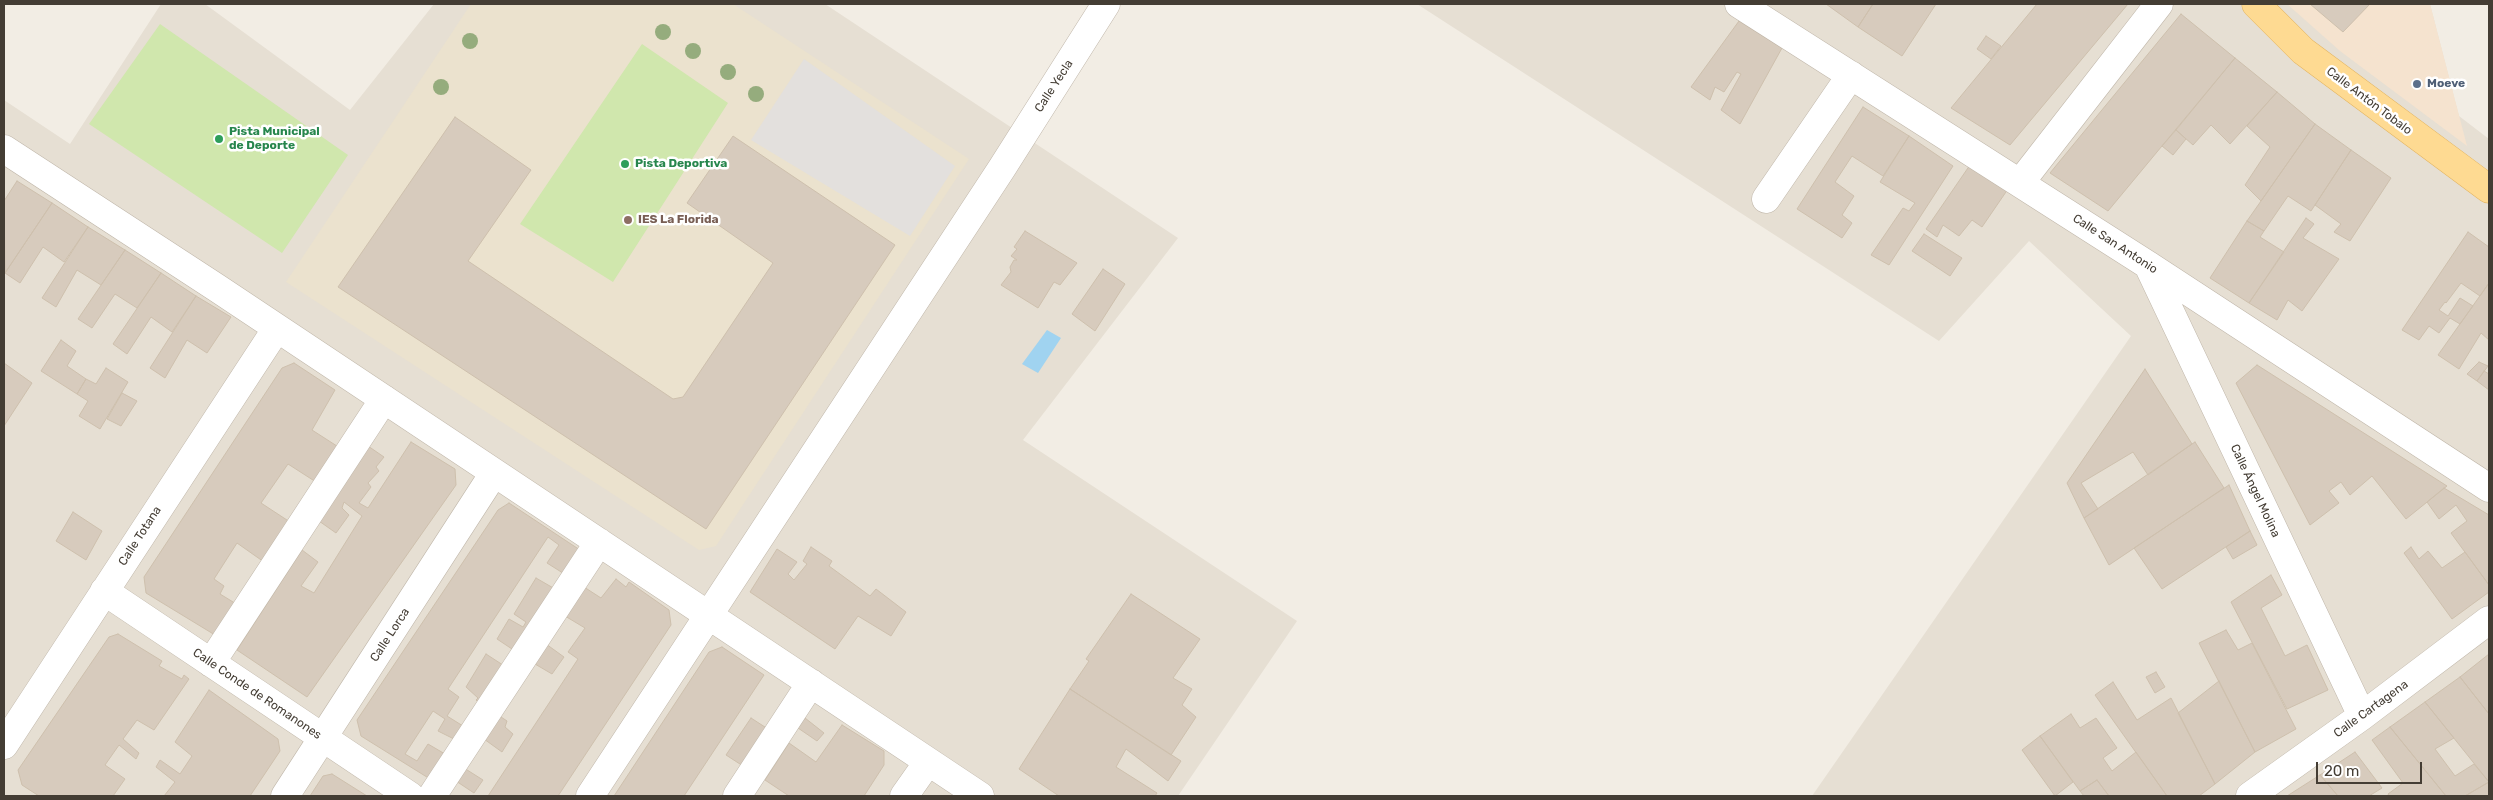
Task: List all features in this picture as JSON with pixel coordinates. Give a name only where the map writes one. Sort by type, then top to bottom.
[{"type":"main road","name":"Calle Antón Tobalo","points":[[2256,4],[2303,51],[2489,190]]},
{"type":"street","name":"Calle Yecla","points":[[590,796],[1002,168],[1106,4]]},
{"type":"street","name":"Calle San Antonio","points":[[1740,4],[2148,265],[2489,488]]},
{"type":"street","points":[[2020,183],[2159,4]]},
{"type":"street","points":[[1766,199],[1850,75]]},
{"type":"street","points":[[4,149],[277,328],[980,796]]},
{"type":"street","name":"Calle Ángel Molina","points":[[2148,265],[2362,716]]},
{"type":"street","name":"Calle Totana","points":[[4,744],[277,328]]},
{"type":"street","points":[[211,663],[384,399]]},
{"type":"street","name":"Calle Lorca","points":[[285,796],[494,472]]},
{"type":"street","points":[[432,796],[599,542]]},
{"type":"street","name":"Calle Conde de Romanones","points":[[104,591],[410,796]]},
{"type":"street","name":"Calle Cartagena","points":[[2250,796],[2362,716],[2489,620]]},
{"type":"street","points":[[737,796],[811,683]]},
{"type":"street","points":[[904,796],[928,762]]},
{"type":"shaded area","points":[[161,4],[205,4],[350,110],[434,4],[825,4],[1178,238],[1023,440],[1297,621],[1178,796],[4,796],[4,100],[70,144]]},
{"type":"shaded area","name":"IES La Florida","points":[[471,4],[733,4],[969,159],[716,546],[699,550],[286,282]]},
{"type":"shaded area","points":[[1417,4],[2430,4],[2459,116],[2489,139],[2489,796],[1812,796],[2131,336],[2029,241],[1939,341]]},
{"type":"shaded area","name":"Moeve","points":[[2287,4],[2430,4],[2467,146],[2340,51]]},
{"type":"shaded area","points":[[804,59],[955,166],[910,236],[751,140]]},
{"type":"green space","name":"Pista Municipal de Deporte","points":[[160,24],[348,155],[282,253],[89,124]]},
{"type":"green space","name":"Pista Deportiva","points":[[642,44],[728,103],[613,282],[520,224]]},
{"type":"water","points":[[1047,330],[1061,338],[1038,373],[1022,364]]},
{"type":"building","points":[[1826,4],[1873,4],[1858,27]]},
{"type":"building","points":[[1873,4],[1936,4],[1902,56],[1858,27]]},
{"type":"building","points":[[2037,4],[2128,4],[2010,145],[1951,108]]},
{"type":"building","points":[[2310,4],[2370,4],[2343,32]]},
{"type":"building","points":[[2181,14],[2235,58],[2108,211],[2050,173]]},
{"type":"building","points":[[1739,21],[1782,48],[1740,124],[1721,110],[1741,74],[1737,72],[1724,92],[1715,87],[1710,100],[1691,87]]},
{"type":"building","points":[[1986,36],[2001,46],[1991,59],[1977,49]]},
{"type":"building","points":[[2235,58],[2277,92],[2230,144],[2211,125],[2193,145],[2176,130]]},
{"type":"building","points":[[2277,92],[2315,124],[2261,201],[2245,185],[2270,147],[2247,126]]},
{"type":"building","points":[[1863,107],[1909,136],[1883,176],[1852,156],[1835,182],[1854,196],[1842,215],[1852,223],[1842,238],[1797,209]]},
{"type":"building","points":[[455,117],[531,170],[468,261],[673,399],[683,397],[773,263],[687,203],[733,136],[895,245],[706,529],[338,287]]},
{"type":"building","points":[[2315,124],[2351,150],[2311,211],[2288,196],[2264,231],[2247,221]]},
{"type":"building","points":[[2176,130],[2186,139],[2173,155],[2162,146]]},
{"type":"building","points":[[1909,136],[1953,166],[1889,265],[1871,255],[1903,208],[1909,211],[1915,203],[1880,182]]},
{"type":"building","points":[[2351,150],[2391,178],[2350,241],[2334,232],[2341,224],[2315,205]]},
{"type":"building","points":[[1970,165],[2008,189],[1982,227],[1972,220],[1959,236],[1943,225],[1937,237],[1926,229]]},
{"type":"building","points":[[17,181],[52,203],[5,273],[4,201]]},
{"type":"building","points":[[52,203],[88,227],[64,262],[43,247],[20,283],[5,273]]},
{"type":"building","points":[[2306,218],[2314,224],[2303,238],[2339,259],[2302,311],[2288,300],[2277,320],[2249,303]]},
{"type":"building","points":[[2247,221],[2264,231],[2260,237],[2284,252],[2249,303],[2210,278]]},
{"type":"building","points":[[88,227],[125,250],[101,285],[77,270],[56,307],[42,298]]},
{"type":"building","points":[[1025,231],[1077,263],[1060,285],[1054,282],[1038,308],[1001,285],[1011,272],[1010,267],[1014,260],[1017,260],[1011,256],[1017,249],[1014,247]]},
{"type":"building","points":[[2468,232],[2489,247],[2489,283],[2480,296],[2461,283],[2439,310],[2448,316],[2460,298],[2473,306],[2460,324],[2450,318],[2439,333],[2429,326],[2419,340],[2402,330]]},
{"type":"building","points":[[1924,234],[1962,258],[1950,276],[1912,251]]},
{"type":"building","points":[[125,250],[161,273],[137,308],[115,294],[92,328],[78,319]]},
{"type":"building","points":[[1103,269],[1125,284],[1095,331],[1072,314]]},
{"type":"building","points":[[161,273],[196,296],[172,332],[151,317],[127,354],[113,344]]},
{"type":"building","points":[[2489,283],[2489,340],[2481,333],[2459,369],[2438,355]]},
{"type":"building","points":[[196,296],[231,317],[207,353],[187,340],[165,378],[150,368]]},
{"type":"building","points":[[61,340],[76,351],[67,366],[86,379],[77,394],[41,371]]},
{"type":"building","points":[[2479,362],[2488,366],[2477,381],[2467,374]]},
{"type":"building","points":[[4,363],[32,383],[4,426]]},
{"type":"building","points":[[294,363],[335,390],[312,430],[340,448],[316,482],[288,464],[261,503],[290,522],[264,562],[237,543],[214,579],[224,586],[220,594],[238,605],[215,635],[146,593],[144,577],[282,368]]},
{"type":"building","points":[[2257,365],[2447,486],[2406,519],[2372,476],[2350,495],[2341,482],[2329,491],[2339,503],[2310,525],[2236,383]]},
{"type":"building","points":[[106,368],[128,382],[100,429],[79,416],[88,401],[77,394],[86,379],[96,384]]},
{"type":"building","points":[[2145,369],[2192,444],[2148,475],[2133,452],[2081,483],[2098,509],[2084,518],[2067,483]]},
{"type":"building","points":[[2484,371],[2489,374],[2489,390],[2477,381]]},
{"type":"building","points":[[122,393],[137,401],[121,426],[107,419]]},
{"type":"building","points":[[411,442],[455,469],[456,485],[307,697],[237,650],[302,550],[318,562],[301,586],[314,593],[362,516],[344,502],[342,508],[349,515],[336,533],[319,521],[368,446],[384,457],[376,467],[379,471],[368,483],[371,487],[359,503],[368,508]]},
{"type":"building","points":[[2195,442],[2224,488],[2109,565],[2084,518]]},
{"type":"building","points":[[2229,485],[2250,531],[2162,589],[2134,548]]},
{"type":"building","points":[[2444,488],[2489,515],[2489,585],[2451,533],[2467,521],[2456,505],[2439,519],[2427,502]]},
{"type":"building","points":[[509,503],[580,550],[566,575],[547,563],[559,545],[548,537],[448,689],[459,697],[447,716],[463,726],[456,740],[438,731],[445,719],[433,711],[405,754],[417,761],[428,744],[445,754],[430,779],[361,736],[357,720],[498,510]]},
{"type":"building","points":[[73,512],[102,531],[86,560],[56,541]]},
{"type":"building","points":[[2250,531],[2257,545],[2233,559],[2226,547]]},
{"type":"building","points":[[811,547],[832,561],[829,566],[870,596],[876,589],[906,612],[891,636],[858,616],[835,649],[750,592],[777,549],[797,562],[788,574],[794,580],[807,564],[803,561]]},
{"type":"building","points":[[2411,547],[2419,559],[2428,551],[2442,568],[2465,552],[2489,585],[2489,592],[2452,619],[2404,553]]},
{"type":"building","points":[[2271,575],[2282,595],[2261,608],[2285,656],[2307,645],[2328,690],[2287,709],[2231,602]]},
{"type":"building","points":[[536,578],[555,589],[515,651],[497,639],[509,619],[523,627],[526,622],[514,614]]},
{"type":"building","points":[[616,579],[626,587],[629,582],[669,610],[671,625],[558,796],[488,796],[578,659],[568,652],[585,628],[565,616],[584,587],[601,598]]},
{"type":"building","points":[[1131,594],[1200,639],[1173,678],[1192,689],[1182,705],[1196,717],[1171,755],[1070,689],[1089,661],[1086,659]]},
{"type":"building","points":[[2226,630],[2238,650],[2252,643],[2296,729],[2255,752],[2199,643]]},
{"type":"building","points":[[118,634],[162,661],[159,666],[182,679],[184,675],[189,679],[154,730],[137,720],[123,739],[139,753],[136,759],[119,745],[105,765],[125,779],[113,796],[39,796],[22,785],[18,770],[109,637]]},
{"type":"building","points":[[546,644],[564,657],[552,674],[535,664]]},
{"type":"building","points":[[722,647],[764,675],[684,796],[614,796],[709,652]]},
{"type":"building","points":[[486,654],[506,667],[479,703],[476,700],[478,698],[466,687]]},
{"type":"building","points":[[2489,654],[2489,714],[2460,677]]},
{"type":"building","points":[[2156,672],[2165,687],[2155,693],[2146,677]]},
{"type":"building","points":[[2460,677],[2489,714],[2489,782],[2425,702]]},
{"type":"building","points":[[2219,681],[2255,752],[2215,784],[2178,713]]},
{"type":"building","points":[[2113,682],[2137,720],[2171,698],[2215,784],[2199,796],[2167,796],[2095,695]]},
{"type":"building","points":[[1070,689],[1181,761],[1168,781],[1126,749],[1116,767],[1157,793],[1155,796],[1059,796],[1019,769]]},
{"type":"building","points":[[209,690],[278,739],[280,751],[250,796],[164,796],[175,782],[156,767],[160,760],[180,774],[192,756],[175,742]]},
{"type":"building","points":[[2425,702],[2454,738],[2435,749],[2455,776],[2474,764],[2489,782],[2465,796],[2446,796],[2390,727]]},
{"type":"building","points":[[2071,714],[2080,728],[2096,718],[2117,748],[2103,758],[2112,771],[2136,752],[2167,796],[2109,796],[2097,780],[2080,791],[2040,736]]},
{"type":"building","points":[[498,715],[507,721],[505,727],[513,734],[502,752],[484,739]]},
{"type":"building","points":[[751,718],[768,729],[743,766],[726,755]]},
{"type":"building","points":[[805,718],[824,733],[817,741],[798,728]]},
{"type":"building","points":[[842,725],[884,751],[884,765],[864,796],[789,796],[765,780],[789,743],[816,762]]},
{"type":"building","points":[[2390,727],[2446,796],[2389,796],[2388,794],[2403,783],[2372,740]]},
{"type":"building","points":[[2040,736],[2073,782],[2055,796],[2022,750]]},
{"type":"building","points":[[2355,752],[2382,788],[2369,796],[2338,796],[2320,775]]},
{"type":"building","points":[[464,768],[483,780],[474,793],[456,781]]},
{"type":"building","points":[[332,774],[367,796],[310,796],[323,776]]},
{"type":"building","points":[[2320,775],[2338,796],[2287,796]]},
{"type":"building","points":[[2097,780],[2109,796],[2084,796],[2080,791]]},
{"type":"building","points":[[2489,782],[2489,796],[2465,796]]},
{"type":"place","name":"Moeve","points":[[2417,84]]},
{"type":"place","name":"Pista Municipal de Deporte","points":[[219,139]]},
{"type":"place","name":"Pista Deportiva","points":[[625,164]]},
{"type":"place","name":"IES La Florida","points":[[628,220]]}]
